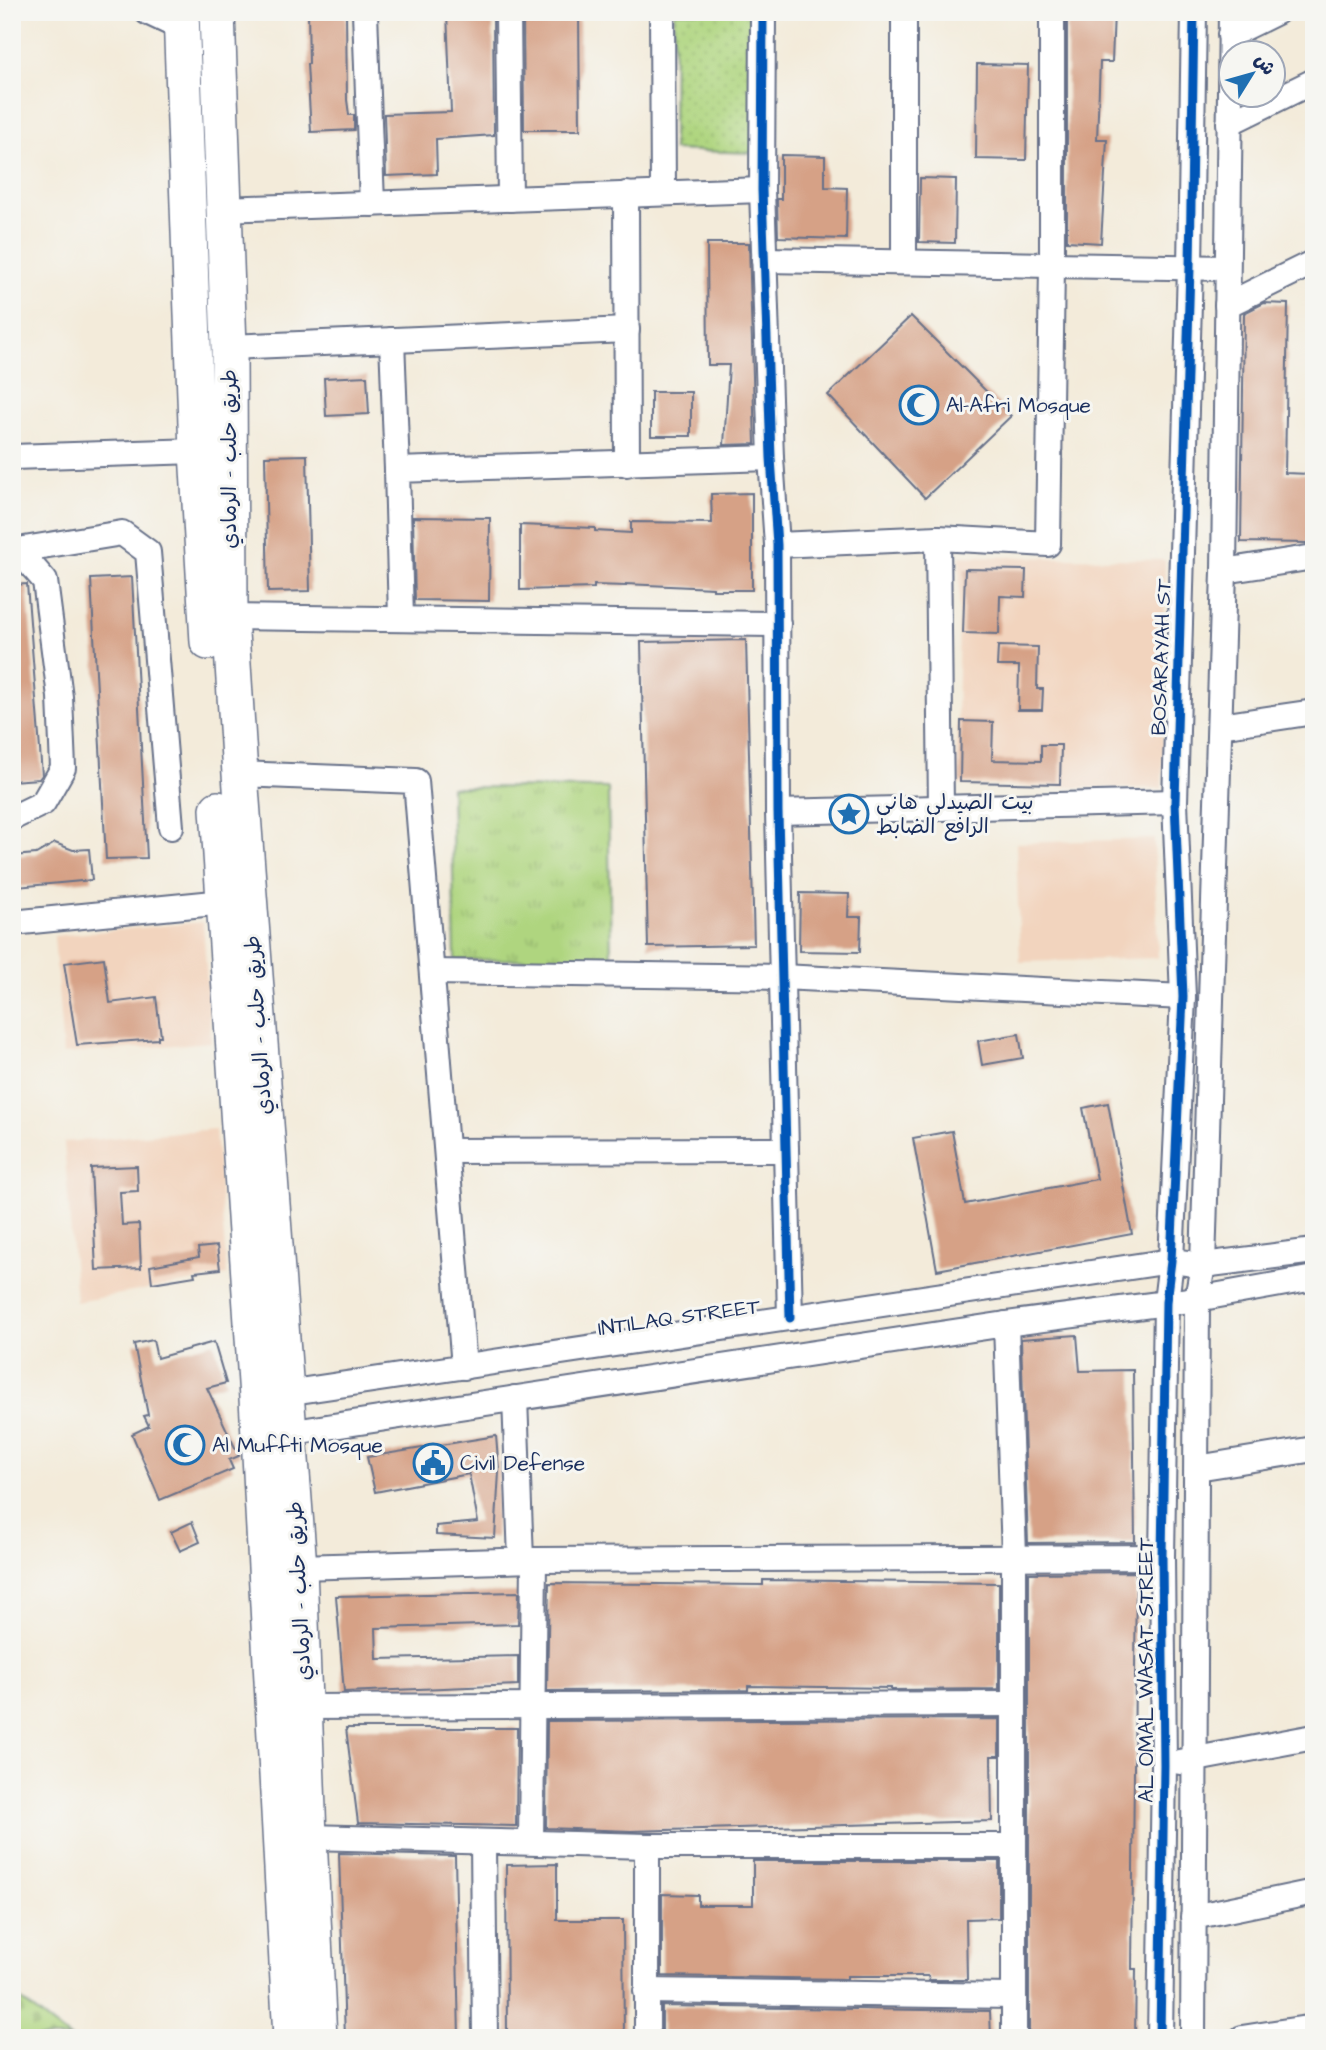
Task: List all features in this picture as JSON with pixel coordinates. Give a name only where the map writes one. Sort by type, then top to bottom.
[{"type":"highway","name":"طريق حلب - الرمادي","points":[[217,12],[229,347],[230,617],[273,1435],[290,2038]]},
{"type":"highway","name":"طريق حلب - الرمادي","points":[[181,20],[197,451],[224,902],[271,1396]]},
{"type":"highway","name":"طريق حلب - الرمادي","points":[[273,1435],[299,1567],[319,2038]]},
{"type":"street","points":[[147,12],[181,20]]},
{"type":"street","points":[[365,12],[372,204]]},
{"type":"street","points":[[508,12],[510,199]]},
{"type":"street","points":[[662,12],[663,193]]},
{"type":"street","points":[[763,12],[762,190],[771,458],[777,545],[778,812],[790,1318]]},
{"type":"street","points":[[904,12],[904,262]]},
{"type":"street","points":[[777,545],[938,538],[1048,544],[1052,12]]},
{"type":"street","name":"BOSARAYAH ST","points":[[1166,1302],[1171,1261],[1183,998],[1175,802],[1190,267],[1194,12]]},
{"type":"street","points":[[1194,2038],[1197,1299],[1203,1265],[1220,726],[1231,24],[1277,12]]},
{"type":"street","points":[[1229,123],[1314,81]]},
{"type":"street","points":[[223,209],[762,190]]},
{"type":"street","points":[[626,194],[627,464]]},
{"type":"street","points":[[764,260],[1227,268]]},
{"type":"street","points":[[1227,305],[1314,262]]},
{"type":"street","points":[[229,347],[626,330]]},
{"type":"street","points":[[392,340],[401,618]]},
{"type":"street","points":[[12,457],[197,451]]},
{"type":"street","points":[[397,470],[771,458]]},
{"type":"street","points":[[15,551],[122,533],[148,552],[171,827]]},
{"type":"street","points":[[938,538],[941,808]]},
{"type":"street","points":[[12,818],[43,803],[63,768],[60,697],[45,581],[15,551]]},
{"type":"street","points":[[1224,571],[1314,558]]},
{"type":"street","points":[[230,617],[778,624]]},
{"type":"street","points":[[1220,726],[1314,712]]},
{"type":"street","points":[[240,774],[416,780],[464,1367]]},
{"type":"street","points":[[778,812],[1175,802]]},
{"type":"street","points":[[12,923],[224,902]]},
{"type":"street","points":[[432,972],[782,977],[1183,998]]},
{"type":"street","points":[[447,1151],[786,1150]]},
{"type":"street","name":"INTILAQ STREET","points":[[271,1396],[1171,1261],[1203,1265],[1314,1251]]},
{"type":"street","points":[[273,1435],[1006,1324],[1197,1299],[1314,1278]]},
{"type":"street","name":"AL OMAL WASAT STREET","points":[[1160,2038],[1166,1302]]},
{"type":"street","points":[[1006,1324],[1014,1556],[1014,2038]]},
{"type":"street","points":[[515,1398],[528,1560],[532,1708],[531,1842]]},
{"type":"street","points":[[1197,1468],[1314,1448]]},
{"type":"street","points":[[299,1567],[528,1560],[1162,1556]]},
{"type":"street","points":[[306,1707],[1014,1704]]},
{"type":"street","points":[[1164,1765],[1314,1737]]},
{"type":"street","points":[[309,1837],[647,1846],[1014,1846]]},
{"type":"street","points":[[483,1843],[485,2038]]},
{"type":"street","points":[[646,2038],[647,1846]]},
{"type":"street","points":[[1193,1917],[1314,1892]]},
{"type":"street","points":[[646,1991],[1014,1996]]},
{"type":"street","points":[[1242,2038],[1314,2027]]},
{"type":"shaded area","points":[[960,556],[1165,560],[1162,789],[956,785]]},
{"type":"shaded area","points":[[1154,839],[1158,958],[1020,962],[1016,843]]},
{"type":"shaded area","points":[[203,922],[211,1042],[63,1054],[54,936]]},
{"type":"shaded area","points":[[215,1129],[227,1275],[76,1302],[64,1142]]},
{"type":"green space","points":[[674,12],[755,12],[753,153],[673,150]]},
{"type":"green space","points":[[451,787],[608,788],[611,959],[455,960]]},
{"type":"green space","points":[[12,1993],[70,2038],[12,2038]]},
{"type":"building","points":[[308,12],[346,12],[347,100],[349,115],[354,115],[354,130],[311,132],[307,64]]},
{"type":"building","points":[[447,12],[493,12],[494,135],[436,139],[437,174],[386,176],[384,114],[451,112]]},
{"type":"building","points":[[523,12],[579,12],[580,130],[524,130]]},
{"type":"building","points":[[1067,12],[1114,12],[1112,62],[1100,62],[1097,139],[1107,139],[1101,243],[1067,241]]},
{"type":"building","points":[[977,64],[1028,65],[1026,160],[976,159]]},
{"type":"building","points":[[781,155],[825,156],[825,187],[847,188],[846,239],[778,237],[777,199],[781,199]]},
{"type":"building","points":[[920,178],[956,179],[955,243],[919,242]]},
{"type":"building","points":[[707,243],[749,243],[755,444],[724,445],[729,365],[708,365]]},
{"type":"building","points":[[1264,303],[1288,304],[1285,473],[1310,474],[1309,543],[1241,542],[1244,313]]},
{"type":"building","name":"Al-Afri Mosque","points":[[911,316],[1011,416],[925,498],[828,395]]},
{"type":"building","points":[[367,376],[369,414],[326,416],[324,378]]},
{"type":"building","points":[[651,392],[691,392],[691,436],[651,436]]},
{"type":"building","points":[[307,455],[310,591],[268,592],[265,456]]},
{"type":"building","points":[[752,493],[752,590],[626,584],[594,585],[594,588],[520,590],[520,525],[595,528],[595,531],[631,533],[631,522],[712,523],[711,494]]},
{"type":"building","points":[[413,517],[490,518],[489,601],[415,600]]},
{"type":"building","points":[[965,569],[1026,570],[1025,597],[1000,596],[999,634],[963,633]]},
{"type":"building","points":[[132,577],[147,858],[106,859],[91,579]]},
{"type":"building","points":[[27,584],[42,775],[39,779],[12,781],[12,585]]},
{"type":"building","points":[[746,640],[754,945],[648,947],[641,642]]},
{"type":"building","points":[[998,646],[1038,647],[1037,689],[1043,689],[1042,710],[1018,710],[1019,666],[997,666]]},
{"type":"building","points":[[961,721],[993,722],[992,760],[1041,761],[1041,745],[1061,745],[1060,784],[960,782]]},
{"type":"building","points":[[55,843],[73,850],[89,849],[92,880],[17,887],[13,856],[36,854]]},
{"type":"building","points":[[800,893],[849,894],[848,917],[861,917],[860,952],[799,951]]},
{"type":"building","points":[[104,958],[110,1003],[156,997],[161,1036],[158,1036],[158,1039],[77,1045],[64,963]]},
{"type":"building","points":[[1019,1034],[1023,1058],[982,1065],[978,1041]]},
{"type":"building","points":[[1108,1103],[1132,1234],[937,1270],[913,1138],[952,1131],[965,1204],[1097,1179],[1083,1108]]},
{"type":"building","points":[[137,1166],[138,1191],[120,1192],[122,1225],[139,1224],[141,1268],[96,1270],[91,1168]]},
{"type":"building","points":[[217,1246],[220,1269],[194,1272],[195,1276],[152,1283],[150,1266],[199,1257],[198,1248]]},
{"type":"building","points":[[1077,1335],[1080,1371],[1133,1370],[1135,1542],[1028,1543],[1021,1339]]},
{"type":"building","points":[[153,1340],[157,1358],[214,1342],[226,1383],[207,1388],[239,1456],[229,1460],[233,1469],[160,1500],[132,1434],[149,1426],[144,1416],[148,1415],[134,1344]]},
{"type":"building","points":[[496,1436],[499,1472],[495,1538],[436,1535],[436,1526],[478,1522],[469,1474],[375,1492],[367,1457]]},
{"type":"building","points":[[192,1522],[200,1542],[180,1551],[171,1532]]},
{"type":"building","points":[[1136,1572],[1132,1969],[1136,1969],[1135,2038],[1029,2038],[1029,1573]]},
{"type":"building","points":[[763,1580],[999,1583],[999,1689],[891,1690],[748,1686],[748,1690],[547,1691],[549,1583],[763,1585]]},
{"type":"building","points":[[519,1592],[518,1624],[376,1628],[377,1659],[518,1656],[518,1685],[344,1692],[336,1596]]},
{"type":"building","points":[[999,1719],[999,1756],[991,1756],[992,1821],[631,1831],[546,1828],[547,1721]]},
{"type":"building","points":[[346,1728],[517,1728],[516,1826],[358,1823]]},
{"type":"building","points":[[339,1853],[455,1856],[459,2038],[345,2038]]},
{"type":"building","points":[[753,1861],[999,1861],[999,1918],[966,1919],[967,1980],[929,1980],[928,1976],[847,1976],[847,1979],[662,1976],[662,1894],[698,1895],[698,1905],[753,1905]]},
{"type":"building","points":[[557,1864],[557,1920],[623,1920],[624,2038],[507,2038],[506,1865]]},
{"type":"building","points":[[662,2006],[990,2011],[991,2038],[662,2038]]},
{"type":"cycle path","points":[[763,12],[762,190],[771,458],[777,545],[778,812],[790,1318]]},
{"type":"cycle path","points":[[1160,2038],[1166,1302],[1171,1261],[1183,997],[1175,802],[1190,267],[1194,12]]},
{"type":"place","name":"Al-Afri Mosque","points":[[919,405]]},
{"type":"place","name":"بيت الصيدلي هاني الرافع الضابط","points":[[849,814]]},
{"type":"place","name":"Al Muffti Mosque","points":[[185,1445]]},
{"type":"place","name":"Civil Defense","points":[[433,1463]]}]
